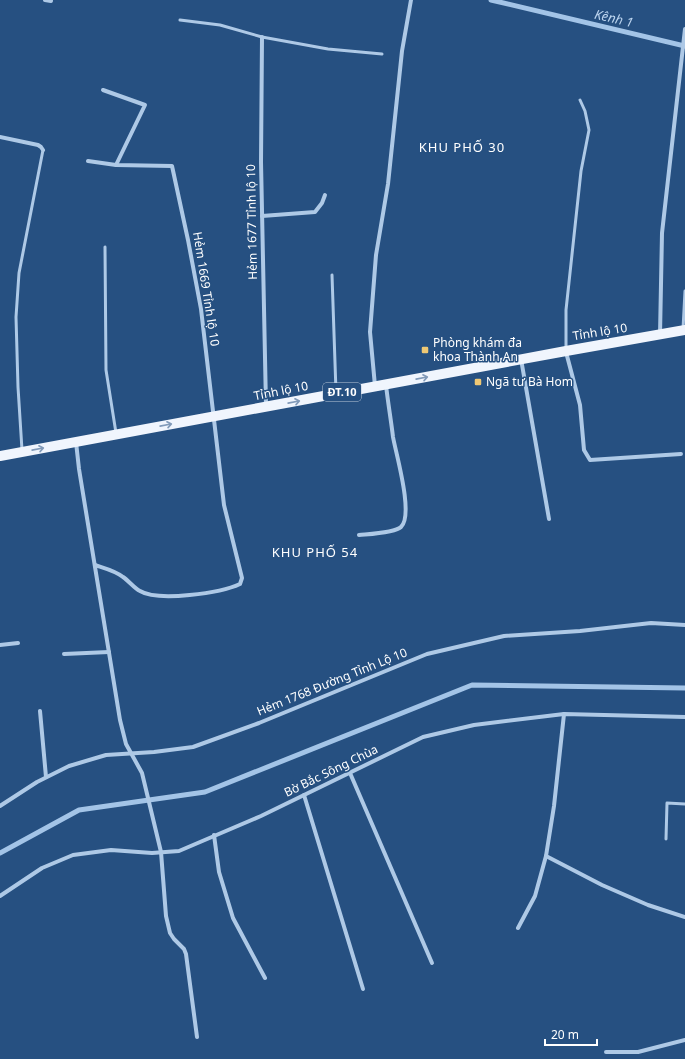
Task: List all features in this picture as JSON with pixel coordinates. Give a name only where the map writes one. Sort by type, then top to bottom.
[{"type":"main road","name":"Tỉnh lộ 10","points":[[0,456],[521,359],[684,331]]},
{"type":"street","points":[[45,0],[51,1]]},
{"type":"street","points":[[359,535],[393,531],[401,527],[405,520],[404,480],[370,332],[376,255],[388,184],[402,51],[411,0]]},
{"type":"street","points":[[660,335],[662,233],[685,29]]},
{"type":"street","name":"Hẻm 1677 Tỉnh lộ 10","points":[[262,37],[262,216],[266,407]]},
{"type":"street","points":[[88,161],[116,165],[145,105],[103,90]]},
{"type":"street","points":[[0,137],[38,145],[42,147],[42,150]]},
{"type":"street","name":"Hẻm 1669 Tỉnh lộ 10","points":[[95,564],[123,576],[140,592],[153,596],[188,595],[222,590],[240,584],[242,578],[224,505],[201,309],[172,166],[116,165]]},
{"type":"street","points":[[262,216],[315,212],[322,203],[324,195]]},
{"type":"street","points":[[566,351],[580,405],[584,450],[590,460],[681,454]]},
{"type":"street","points":[[521,359],[549,519]]},
{"type":"street","points":[[76,442],[120,720],[126,744],[142,773],[161,852],[166,916],[170,932],[174,939],[184,949],[186,954],[197,1037]]},
{"type":"street","name":"Hẻm 1768 Đường Tỉnh Lộ 10","points":[[0,806],[37,782],[69,766],[106,755],[132,754],[193,747],[259,723],[427,654],[504,636],[580,631],[651,623],[685,625]]},
{"type":"street","points":[[0,645],[18,643]]},
{"type":"street","points":[[64,654],[109,652]]},
{"type":"street","points":[[40,711],[46,777]]},
{"type":"street","points":[[518,928],[535,896],[546,856],[554,806],[564,714]]},
{"type":"street","name":"Bờ Bắc Sông Chùa","points":[[0,896],[42,868],[74,855],[111,850],[152,853],[179,851],[261,816],[350,774],[423,737],[474,725],[564,714],[685,717]]},
{"type":"street","points":[[350,774],[432,963]]},
{"type":"street","points":[[304,795],[363,989]]},
{"type":"street","points":[[214,835],[219,872],[233,918],[265,978]]},
{"type":"street","points":[[546,856],[602,885],[648,905],[685,918]]},
{"type":"street","points":[[606,1052],[638,1052],[685,1040]]},
{"type":"lane","points":[[180,20],[220,25],[262,37],[328,49],[382,54]]},
{"type":"lane","points":[[566,351],[566,310],[581,171],[589,130],[585,111],[580,100]]},
{"type":"lane","points":[[22,452],[16,325],[19,273],[42,150]]},
{"type":"lane","points":[[105,248],[106,370],[116,434]]},
{"type":"lane","points":[[332,275],[336,394]]},
{"type":"lane","points":[[684,331],[685,291]]},
{"type":"lane","points":[[666,839],[668,803],[685,804]]},
{"type":"waterway","name":"Kênh 1","points":[[491,0],[685,46]]},
{"type":"waterway","points":[[0,853],[79,810],[205,792],[472,685],[685,688]]},
{"type":"place","name":"Phòng khám đa khoa Thành An","points":[[425,350]]},
{"type":"place","name":"Ngã tư Bà Hom","points":[[478,382]]},
{"type":"district","name":"KHU PHỐ 30","points":[[462,147]]},
{"type":"district","name":"KHU PHỐ 54","points":[[315,552]]}]
